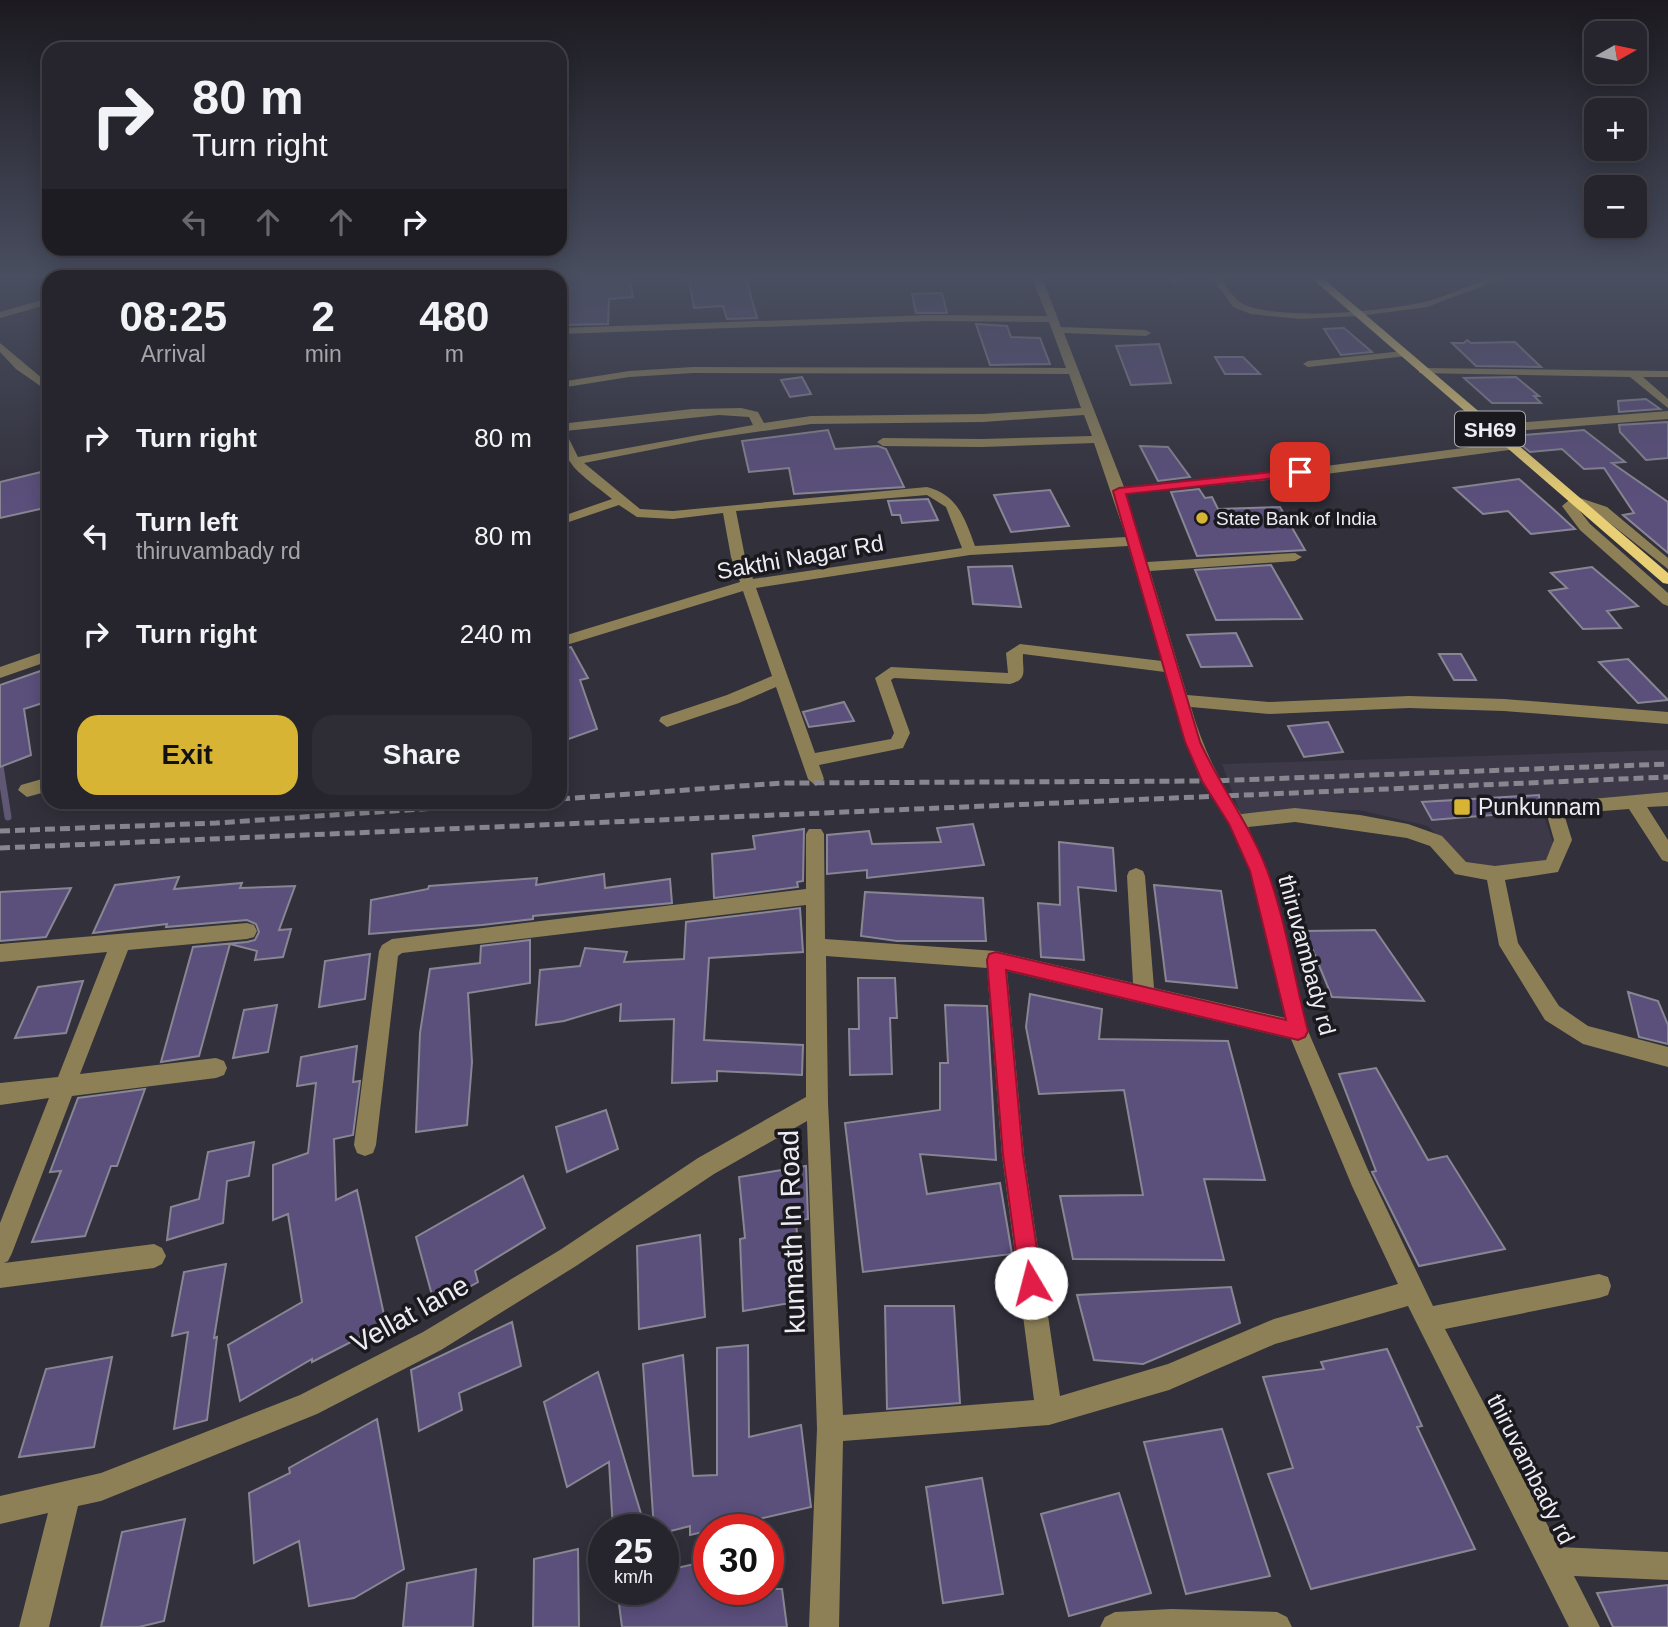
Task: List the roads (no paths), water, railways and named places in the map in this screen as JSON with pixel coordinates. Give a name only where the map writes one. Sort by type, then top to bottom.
[{"type":"main road","name":"SH69","points":[[1400,351],[1668,580]]},
{"type":"street","points":[[4,351],[20,368],[42,384]]},
{"type":"street","name":"thiruvambady rd","points":[[1066,351],[1119,491],[1193,742],[1210,781],[1236,821],[1259,871],[1298,1031],[1360,1178],[1427,1320],[1585,1627]]},
{"type":"street","points":[[1308,364],[1403,354]]},
{"type":"street","points":[[567,385],[629,374],[693,370],[1073,371]]},
{"type":"street","points":[[1423,371],[1668,374]]},
{"type":"street","points":[[1634,375],[1668,405]]},
{"type":"street","points":[[574,461],[760,428],[857,418],[983,418],[1088,411]]},
{"type":"street","points":[[567,427],[640,418],[742,412],[754,414],[760,428]]},
{"type":"street","points":[[1490,429],[1668,415]]},
{"type":"street","points":[[883,442],[981,443],[1099,439]]},
{"type":"street","points":[[1119,491],[1326,470],[1509,446]]},
{"type":"street","points":[[567,447],[574,461],[621,500],[637,513],[649,515],[927,491],[940,493],[951,503],[970,551]]},
{"type":"street","points":[[567,519],[621,500]]},
{"type":"street","points":[[1668,565],[1602,510],[1574,500],[1569,506],[1585,527],[1668,601]]},
{"type":"street","points":[[729,508],[738,558],[750,584],[816,779]]},
{"type":"street","name":"Sakthi Nagar Rd","points":[[567,640],[750,584],[970,551],[1135,541]]},
{"type":"street","points":[[1142,567],[1295,557]]},
{"type":"street","points":[[811,760],[897,744],[902,733],[883,678],[891,672],[1010,680],[1017,676],[1014,653],[1020,649],[1172,668]]},
{"type":"street","points":[[0,673],[42,658]]},
{"type":"street","points":[[667,721],[733,699],[781,678]]},
{"type":"street","points":[[1181,700],[1269,708],[1409,702],[1490,704],[1668,718]]},
{"type":"street","points":[[27,790],[42,786]]},
{"type":"street","points":[[1236,821],[1295,815],[1408,831],[1436,841],[1461,869],[1495,874],[1552,867],[1563,840],[1554,808],[1668,799]]},
{"type":"street","points":[[1633,800],[1668,855]]},
{"type":"street","name":"kunnath ln Road","points":[[815,834],[817,1102],[830,1429],[824,1627]]},
{"type":"street","points":[[1495,874],[1508,945],[1552,1013],[1583,1034],[1668,1056]]},
{"type":"street","points":[[1136,876],[1144,995]]},
{"type":"street","points":[[365,1145],[389,951],[399,945],[817,896]]},
{"type":"street","points":[[0,953],[247,931]]},
{"type":"street","points":[[0,1254],[121,942]]},
{"type":"street","points":[[816,947],[996,960],[1298,1031]]},
{"type":"street","points":[[996,960],[1013,1155],[1049,1412]]},
{"type":"street","points":[[0,1094],[216,1068]]},
{"type":"street","name":"Vellat lane","points":[[0,1510],[139,1474],[308,1405],[419,1348],[568,1258],[706,1166],[817,1102]]},
{"type":"street","points":[[0,1276],[154,1256]]},
{"type":"street","points":[[1427,1320],[1599,1286]]},
{"type":"street","points":[[830,1429],[1049,1412],[1169,1377],[1273,1332],[1414,1292]]},
{"type":"street","points":[[34,1627],[67,1494]]},
{"type":"street","points":[[1550,1560],[1668,1566]]},
{"type":"street","points":[[1115,1627],[1171,1624],[1277,1627]]},
{"type":"waterway","points":[[0,766],[8,817]]},
{"type":"railway","points":[[567,798],[783,783],[1210,781],[1668,764]]},
{"type":"railway","points":[[0,848],[1668,777]]},
{"type":"railway","points":[[0,831],[216,823],[421,809]]},
{"type":"place","name":"State Bank of India","points":[[1202,518]]},
{"type":"place","name":"Punkunnam","points":[[1462,807]]}]
